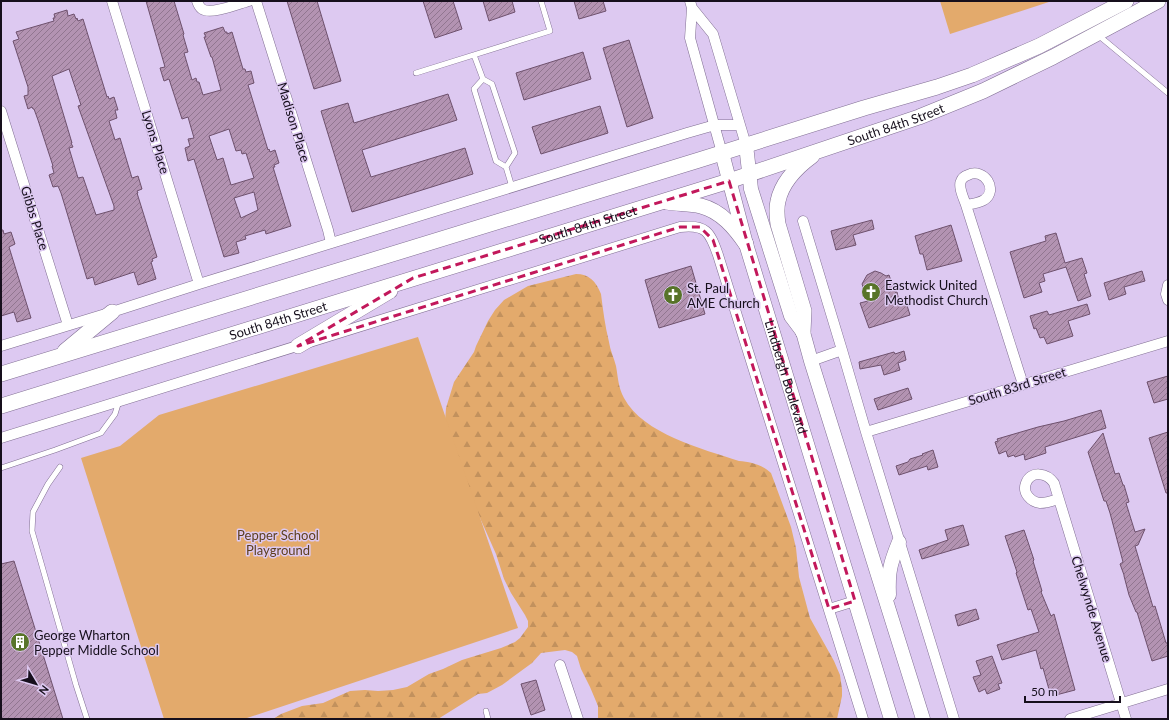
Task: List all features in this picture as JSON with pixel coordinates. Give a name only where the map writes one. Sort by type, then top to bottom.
[{"type":"main road","name":"South 84th Street","points":[[1,374],[722,153],[876,104],[938,87],[1010,60],[1126,1]]},
{"type":"main road","name":"South 84th Street","points":[[1,406],[729,181],[749,173],[920,117],[983,91],[1053,57],[1158,1]]},
{"type":"main road","name":"Lindbergh Boulevard","points":[[746,145],[751,189],[791,316],[803,332],[923,719]]},
{"type":"main road","points":[[803,332],[804,311],[778,224],[778,202],[783,187],[793,172],[822,149]]},
{"type":"main road","name":"Lindbergh Boulevard","points":[[722,153],[746,244],[891,719]]},
{"type":"main road","points":[[660,202],[694,205],[708,209],[727,221],[746,244]]},
{"type":"main road","points":[[298,346],[413,278]]},
{"type":"main road","points":[[58,356],[112,312]]},
{"type":"main road","points":[[891,618],[888,578],[891,563],[899,542]]},
{"type":"street","name":"Lyons Place","points":[[112,1],[199,284]]},
{"type":"street","points":[[197,1],[198,6],[207,11],[219,10],[249,1]]},
{"type":"street","name":"Madison Place","points":[[256,1],[326,222],[331,243]]},
{"type":"street","name":"Lindbergh Boulevard","points":[[691,5],[713,34],[746,145]]},
{"type":"street","name":"Lindbergh Boulevard","points":[[691,5],[690,38],[722,153]]},
{"type":"street","name":"Gibbs Place","points":[[1,111],[68,325]]},
{"type":"street","points":[[1,346],[715,125],[740,125]]},
{"type":"street","points":[[966,205],[1023,384]]},
{"type":"street","points":[[803,221],[899,542],[954,719]]},
{"type":"street","points":[[1,438],[680,227],[700,227],[707,232],[713,240],[718,255],[863,719]]},
{"type":"street","points":[[1168,285],[1166,294],[1168,300]]},
{"type":"street","name":"South 83rd Street","points":[[866,432],[1168,341]]},
{"type":"street","points":[[811,361],[842,350]]},
{"type":"street","name":"Chelwynde Avenue","points":[[1058,499],[1126,719]]},
{"type":"street","points":[[829,609],[855,601]]},
{"type":"street","points":[[560,665],[578,719]]},
{"type":"street","points":[[1070,719],[1168,689]]},
{"type":"lane","points":[[416,73],[550,30],[541,1]]},
{"type":"lane","points":[[1096,34],[1168,93]]},
{"type":"lane","points":[[474,55],[483,79],[492,84],[515,152],[506,167]]},
{"type":"lane","points":[[483,79],[474,89],[496,160],[506,167],[512,187]]},
{"type":"lane","points":[[1,468],[101,433],[115,414],[119,401]]},
{"type":"lane","points":[[60,467],[48,484],[33,512],[32,531],[87,719]]},
{"type":"lane","points":[[486,711],[488,719]]},
{"type":"highlighted area","points":[[729,181],[855,601],[829,609],[713,240],[700,227],[680,227],[298,346],[413,278]]},
{"type":"green space","points":[[940,1],[1052,1],[950,34]]},
{"type":"green space","points":[[576,274],[585,275],[592,279],[597,285],[601,294],[606,330],[616,366],[619,386],[624,398],[633,411],[659,431],[692,445],[739,461],[756,464],[771,473],[791,527],[796,548],[799,577],[810,618],[834,661],[840,675],[842,696],[837,719],[598,719],[598,706],[581,669],[577,656],[572,652],[565,650],[541,653],[532,663],[502,685],[487,693],[478,694],[438,719],[273,719],[281,714],[302,706],[323,703],[350,691],[393,690],[407,687],[429,674],[462,660],[515,642],[528,627],[528,621],[525,615],[504,579],[496,554],[476,509],[445,421],[446,408],[454,382],[474,352],[488,321],[504,300],[528,286]]},
{"type":"green space","name":"Pepper School Playground","points":[[418,337],[518,628],[244,719],[164,719],[81,458],[120,446],[159,415]]},
{"type":"building","points":[[146,1],[174,1],[184,34],[188,52],[184,53],[192,80],[196,78],[197,82],[199,82],[203,95],[221,90],[204,33],[223,27],[227,34],[232,32],[243,69],[245,69],[246,72],[251,71],[254,83],[248,85],[268,150],[269,149],[270,152],[275,150],[279,163],[273,167],[291,226],[266,234],[265,230],[245,236],[246,239],[236,242],[239,253],[224,257],[194,159],[188,161],[185,148],[190,146],[188,139],[194,138],[188,117],[182,119],[169,79],[164,81],[160,68],[165,67]],"holes":[[[229,129],[236,151],[241,150],[242,154],[246,153],[254,178],[231,185],[223,158],[217,160],[209,136]],[[254,192],[258,210],[241,218],[234,198]]]},
{"type":"building","points":[[287,1],[317,1],[341,81],[314,89]]},
{"type":"building","points":[[423,1],[453,1],[462,29],[435,38]]},
{"type":"building","points":[[483,1],[512,1],[515,12],[489,21]]},
{"type":"building","points":[[574,1],[603,1],[606,11],[579,19]]},
{"type":"building","points":[[67,10],[68,16],[74,14],[78,21],[83,19],[107,97],[108,96],[109,99],[114,97],[118,110],[115,110],[117,118],[109,121],[115,140],[120,138],[132,178],[138,176],[142,189],[137,191],[137,193],[157,257],[152,259],[153,261],[151,262],[156,279],[138,285],[134,272],[95,285],[93,277],[87,279],[61,193],[58,186],[53,187],[49,175],[54,173],[53,166],[38,120],[34,109],[32,107],[28,109],[24,96],[28,95],[28,87],[13,41],[19,39],[16,32],[54,21],[54,14]],"holes":[[[69,69],[81,105],[78,106],[114,206],[114,210],[96,215],[83,177],[78,178],[69,148],[73,147],[72,143],[52,76]]]},
{"type":"building","points":[[629,40],[653,118],[627,127],[603,48]]},
{"type":"building","points":[[583,52],[591,79],[524,100],[516,73]]},
{"type":"building","points":[[448,94],[457,120],[362,150],[371,177],[465,148],[473,174],[352,212],[321,111],[348,103],[354,123]]},
{"type":"building","points":[[600,106],[608,133],[541,154],[532,127]]},
{"type":"building","points":[[872,220],[874,229],[853,235],[856,245],[836,250],[831,231]]},
{"type":"building","points":[[951,225],[962,261],[927,270],[923,254],[920,254],[915,236]]},
{"type":"building","points":[[1,230],[3,230],[4,234],[11,232],[15,244],[9,247],[31,318],[17,322],[14,312],[1,316]]},
{"type":"building","points":[[1056,233],[1065,263],[1082,258],[1087,273],[1084,274],[1091,296],[1078,301],[1066,267],[1043,274],[1045,281],[1039,283],[1042,292],[1024,298],[1010,252],[1046,241],[1045,236]]},
{"type":"building","points":[[691,266],[705,314],[659,328],[645,280]]},
{"type":"building","points":[[875,271],[886,276],[889,275],[895,292],[897,292],[899,301],[905,299],[910,315],[869,328],[860,303],[868,301],[862,284],[867,275]]},
{"type":"building","points":[[1142,271],[1145,281],[1124,287],[1126,294],[1109,300],[1104,283]]},
{"type":"building","points":[[1087,304],[1090,314],[1068,321],[1073,336],[1047,344],[1044,337],[1040,338],[1036,328],[1034,329],[1030,316],[1047,311],[1049,315]]},
{"type":"building","points":[[904,351],[906,360],[898,363],[900,370],[884,375],[881,365],[860,369],[859,362],[894,352],[895,354]]},
{"type":"building","points":[[1168,376],[1168,399],[1154,403],[1147,382]]},
{"type":"building","points":[[908,388],[912,399],[878,410],[874,399]]},
{"type":"building","points":[[1101,410],[1106,428],[1045,447],[1046,453],[1025,460],[1024,454],[1015,457],[1014,455],[1008,457],[1006,451],[999,454],[995,442],[998,441],[997,439]]},
{"type":"building","points":[[1168,432],[1168,493],[1166,493],[1149,438]]},
{"type":"building","points":[[1103,433],[1115,474],[1119,473],[1124,485],[1129,502],[1126,503],[1135,532],[1145,529],[1138,545],[1135,546],[1153,607],[1155,606],[1166,643],[1168,643],[1168,656],[1152,661],[1120,564],[1123,562],[1110,513],[1106,501],[1104,501],[1088,452]]},
{"type":"building","points":[[933,450],[938,467],[928,470],[927,466],[899,475],[896,466]]},
{"type":"building","points":[[963,525],[969,545],[922,559],[919,550],[948,540],[945,530]]},
{"type":"building","points":[[1024,530],[1034,560],[1041,592],[1051,616],[1054,614],[1075,690],[1056,695],[1056,691],[1050,693],[1036,650],[1002,660],[997,645],[1039,632],[1031,609],[1028,610],[1005,536]]},
{"type":"building","name":"George Wharton Pepper Middle School","points":[[14,561],[63,719],[1,719],[1,564]]},
{"type":"building","points":[[976,609],[979,619],[958,626],[955,615]]},
{"type":"building","points":[[992,656],[1002,683],[998,684],[1000,689],[987,694],[985,689],[979,692],[973,677],[981,675],[976,661]]},
{"type":"building","points":[[536,680],[545,710],[531,715],[521,684]]},
{"type":"place","name":"Eastwick United Methodist Church","points":[[871,292]]},
{"type":"place","name":"St. Paul AME Church","points":[[673,295]]},
{"type":"place","name":"George Wharton Pepper Middle School","points":[[20,642]]}]
